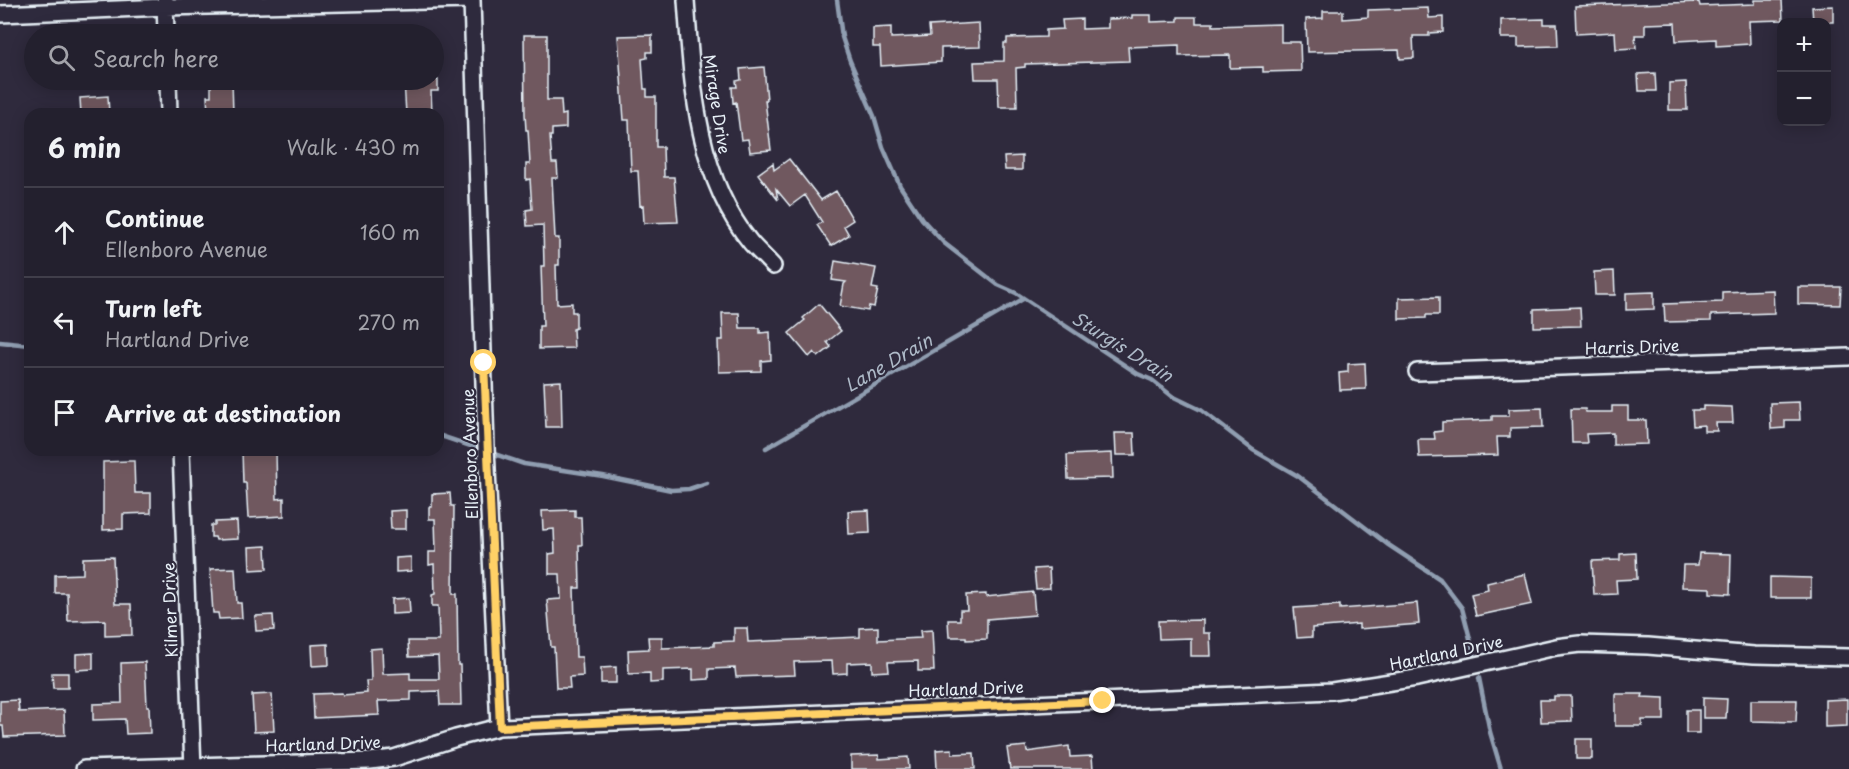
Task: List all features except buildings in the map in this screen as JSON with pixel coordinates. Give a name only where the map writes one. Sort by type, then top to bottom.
[{"type":"street","points":[[0,14],[165,4],[472,0]]},
{"type":"street","name":"Ellenboro Avenue","points":[[472,0],[487,473],[500,727]]},
{"type":"street","name":"Mirage Drive","points":[[686,0],[697,106],[701,132],[712,170],[732,214],[750,242],[773,266]]},
{"type":"street","points":[[165,4],[166,24]]},
{"type":"street","points":[[168,90],[169,108]]},
{"type":"street","name":"Harris Drive","points":[[1417,372],[1849,357]]},
{"type":"street","name":"Kilmer Drive","points":[[181,456],[193,767]]},
{"type":"street","name":"Hartland Drive","points":[[84,769],[370,761],[394,758],[500,727],[1332,691],[1417,678],[1556,647],[1580,644],[1648,646],[1754,655],[1849,657]]},
{"type":"waterway","name":"Sturgis Drain","points":[[837,0],[842,37],[850,61],[874,116],[883,147],[900,186],[922,219],[944,243],[998,285],[1016,293],[1138,374],[1152,380],[1172,396],[1201,410],[1253,450],[1298,476],[1387,544],[1440,579],[1462,608],[1474,654]]},
{"type":"waterway","name":"Lane Drain","points":[[766,448],[1023,299]]},
{"type":"waterway","name":"Lane Drain","points":[[0,342],[24,344]]},
{"type":"waterway","name":"Lane Drain","points":[[444,437],[524,464],[603,476],[671,490],[689,489],[707,483]]},
{"type":"waterway","name":"Sturgis Drain","points":[[1479,678],[1490,732],[1501,769]]},
{"type":"route","points":[[484,363],[487,473],[500,727],[1103,701]]}]
